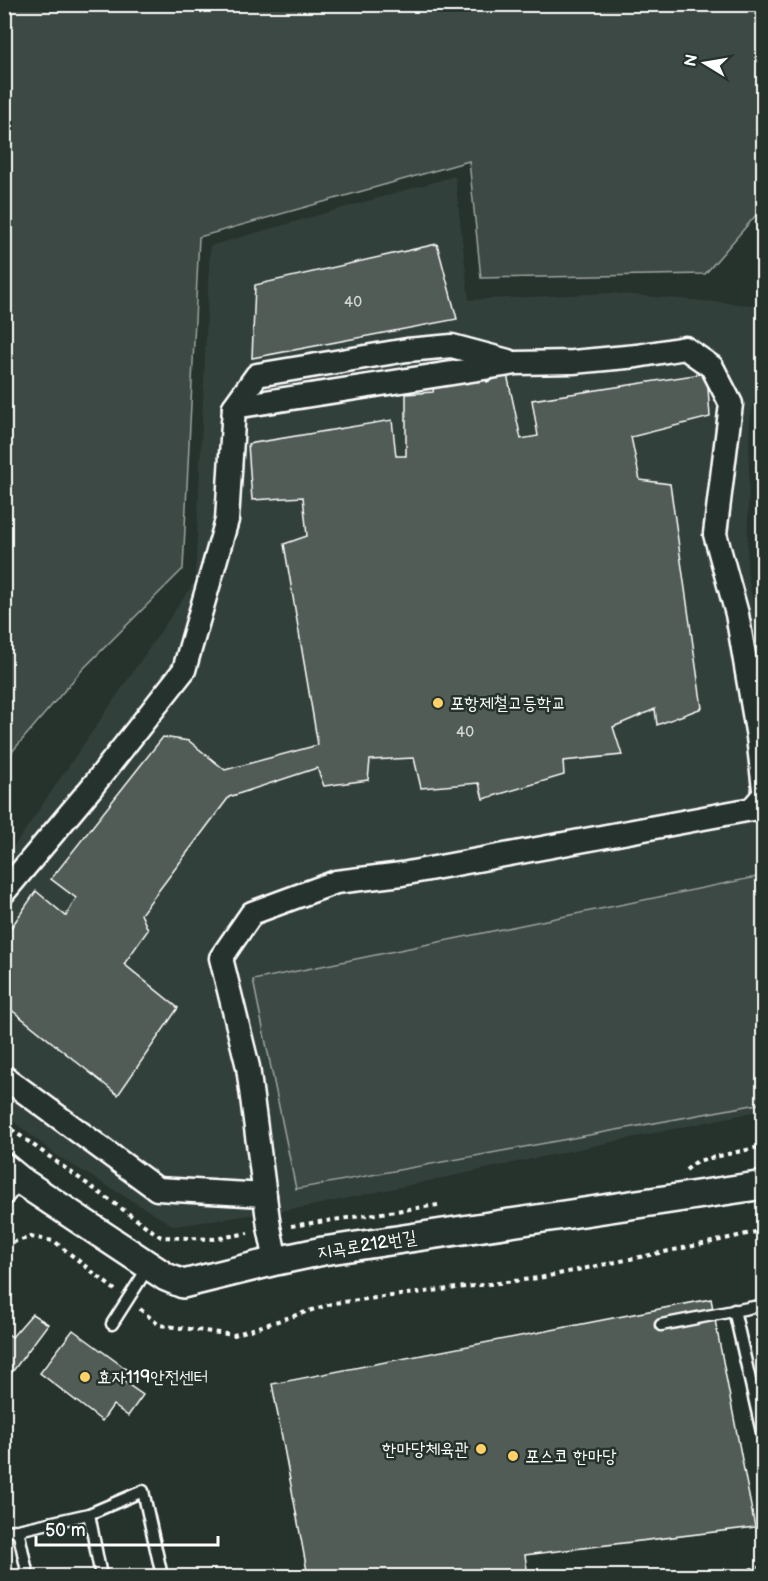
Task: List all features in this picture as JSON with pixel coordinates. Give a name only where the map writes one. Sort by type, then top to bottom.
[{"type":"street","points":[[4,892],[92,787],[184,669],[227,520],[234,407],[516,363],[573,362],[637,356],[685,348],[712,367],[731,404],[715,534],[737,614],[764,789]]},
{"type":"street","points":[[276,1261],[269,1230],[248,1067],[221,958],[252,913],[336,882],[402,874],[752,809],[764,795]]},
{"type":"street","points":[[4,1077],[157,1189],[265,1195]]},
{"type":"street","name":"지곡로212번길","points":[[13,1174],[149,1266],[183,1284],[323,1251],[764,1185]]},
{"type":"lane","points":[[4,1203],[13,1174]]},
{"type":"lane","points":[[112,1324],[149,1266]]},
{"type":"lane","points":[[661,1325],[764,1305]]},
{"type":"lane","points":[[734,1310],[764,1441]]},
{"type":"lane","points":[[4,1531],[89,1514],[143,1491],[162,1576]]},
{"type":"lane","points":[[89,1514],[101,1576]]},
{"type":"lane","points":[[18,1530],[28,1576]]},
{"type":"path","points":[[764,496],[758,554],[764,579]]},
{"type":"path","points":[[681,1174],[698,1161],[764,1146]]},
{"type":"path","points":[[317,1221],[446,1204]]},
{"type":"path","points":[[4,1245],[31,1237],[54,1241],[159,1324],[234,1335],[334,1303],[539,1278],[764,1230]]},
{"type":"path","points":[[714,1576],[764,1567]]},
{"type":"shaded area","points":[[5,4],[763,5],[763,207],[705,274],[481,278],[469,161],[199,237],[183,569],[82,670],[5,760]]},
{"type":"shaded area","name":"포항제철고등학교","points":[[455,176],[469,300],[609,293],[763,306],[763,367],[750,419],[747,571],[764,663],[763,1110],[306,1207],[174,1226],[59,1157],[5,1115],[4,861],[195,581],[210,246]]},
{"type":"shaded area","points":[[761,876],[764,885],[763,1103],[296,1189],[253,980]]},
{"type":"building","points":[[437,244],[457,319],[252,358],[255,285]]},
{"type":"building","name":"포항제철고등학교","points":[[707,373],[710,417],[631,437],[640,480],[670,484],[702,708],[657,725],[655,709],[613,727],[622,755],[563,761],[564,775],[483,799],[479,783],[421,788],[414,758],[370,760],[368,780],[324,786],[317,768],[229,797],[141,914],[148,930],[124,964],[178,1008],[118,1095],[4,1004],[4,938],[36,891],[66,916],[76,898],[51,879],[163,737],[189,741],[225,770],[318,745],[284,544],[307,536],[303,497],[252,500],[248,444],[392,420],[396,456],[406,456],[406,394],[433,392],[434,385],[485,376],[487,382],[507,374],[521,439],[538,436],[532,400]]},
{"type":"building","name":"포스코 한마당","points":[[711,1299],[755,1527],[525,1555],[528,1576],[308,1576],[272,1384]]},
{"type":"building","points":[[32,1314],[48,1324],[4,1383],[4,1331],[12,1337]]},
{"type":"building","name":"효자119안전센터","points":[[73,1330],[129,1371],[123,1381],[143,1395],[128,1416],[113,1405],[102,1421],[40,1373]]},
{"type":"place","name":"포항제철고등학교","points":[[438,703]]},
{"type":"place","name":"효자119안전센터","points":[[85,1377]]},
{"type":"place","name":"한마당체육관","points":[[481,1449]]},
{"type":"place","name":"포스코 한마당","points":[[513,1456]]}]
